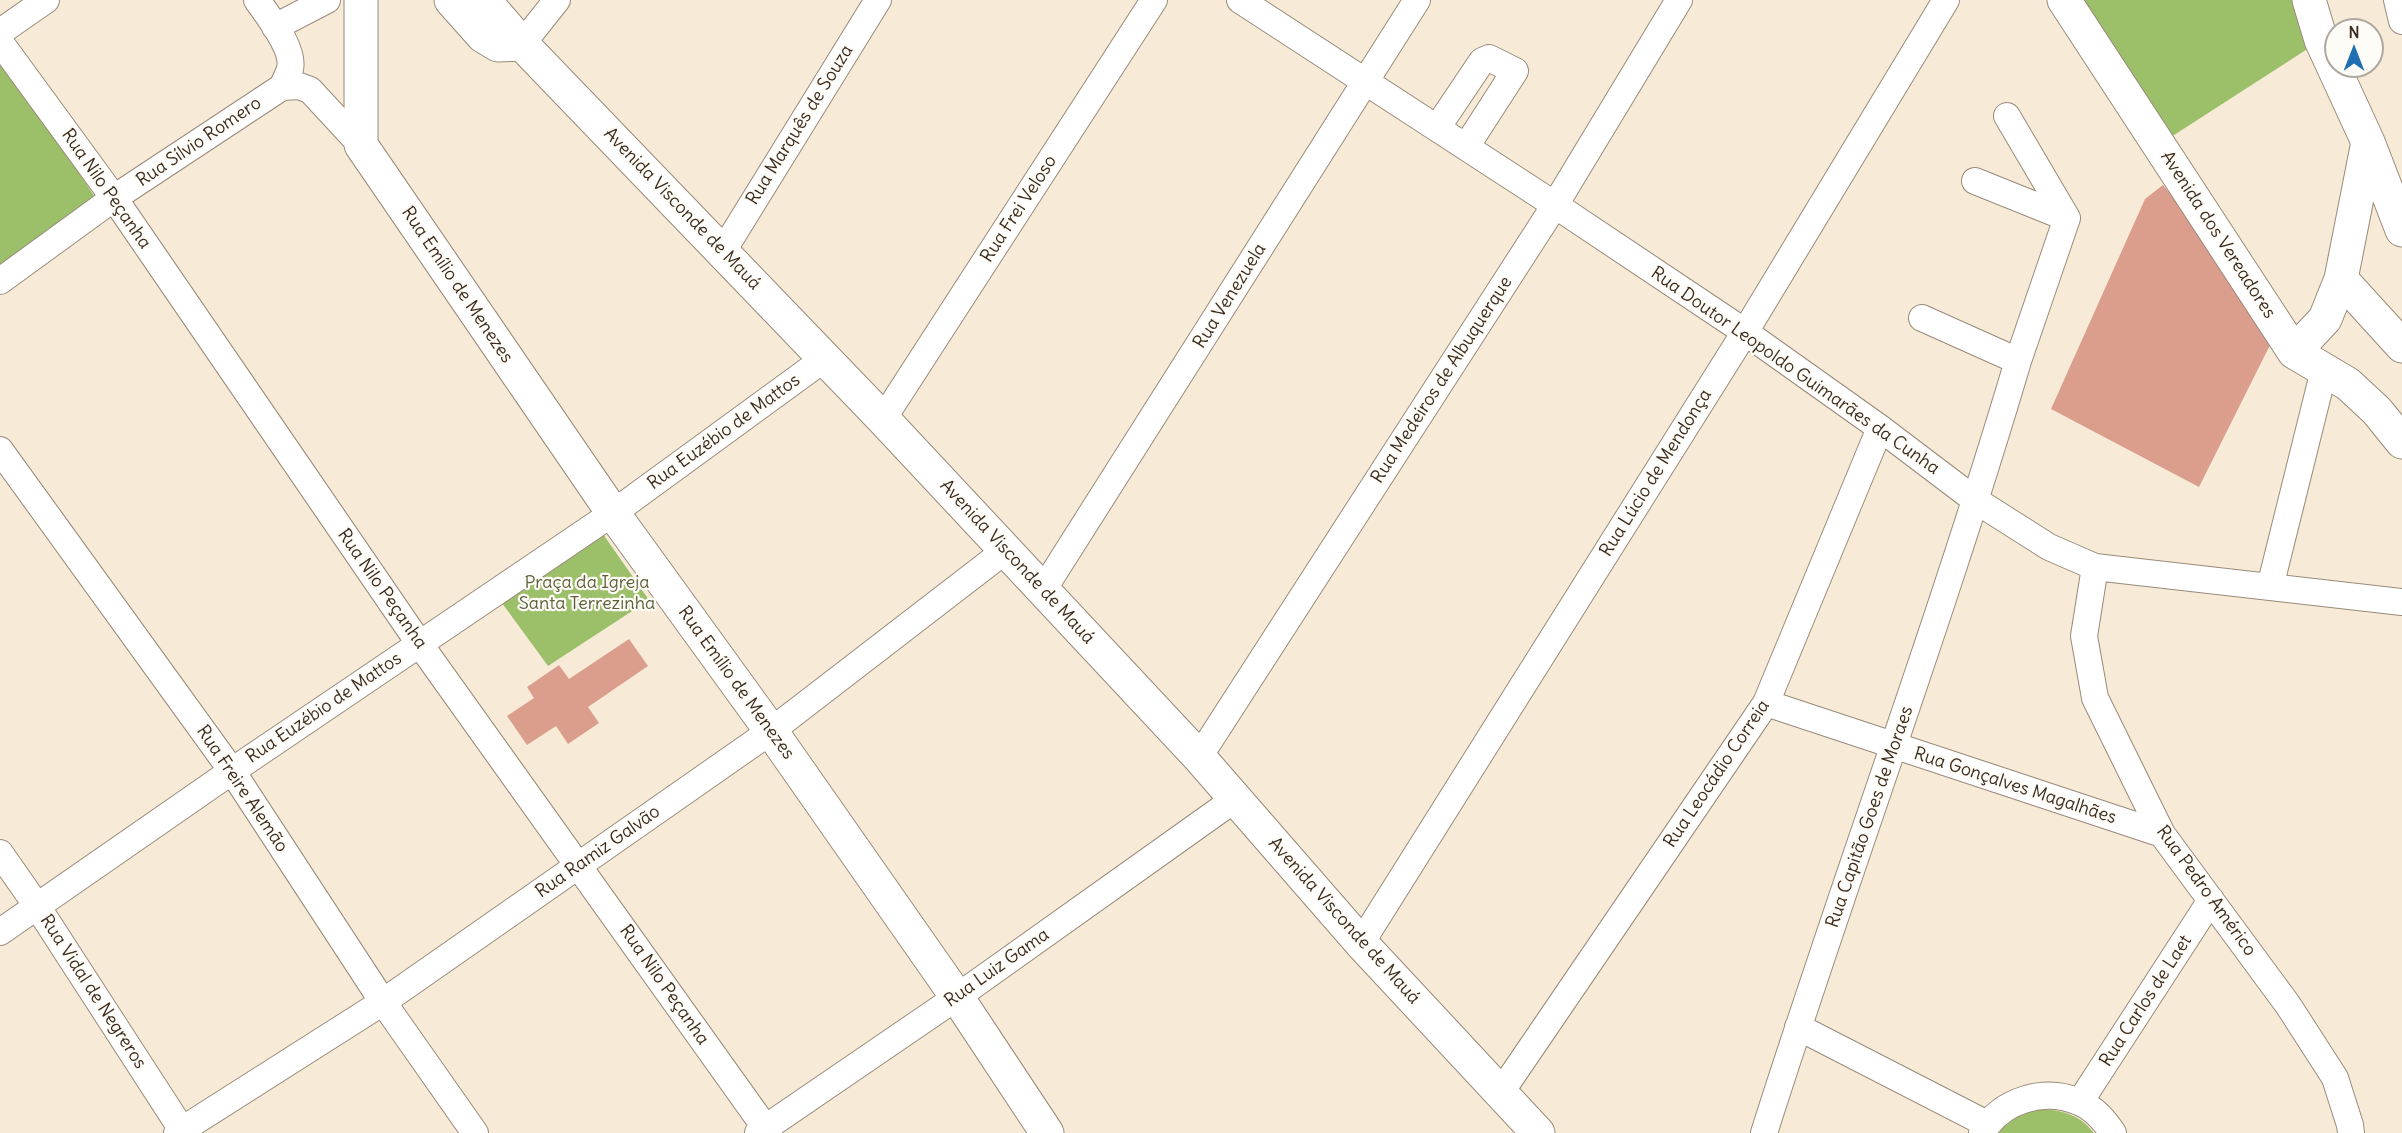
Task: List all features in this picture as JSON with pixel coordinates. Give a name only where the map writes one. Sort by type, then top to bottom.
[{"type":"main road","points":[[361,0],[361,145]]},
{"type":"main road","points":[[451,0],[483,36],[498,45],[522,44]]},
{"type":"main road","name":"Avenida Visconde de Mauá","points":[[484,0],[522,44],[884,419],[1199,757],[1361,943],[1538,1133]]},
{"type":"main road","name":"Avenida dos Vereadores","points":[[2064,0],[2295,352],[2348,384],[2376,411],[2402,442]]},
{"type":"main road","points":[[2309,0],[2320,40],[2368,142],[2402,230]]},
{"type":"main road","points":[[2295,352],[2325,319],[2341,279],[2368,142]]},
{"type":"main road","name":"Rua Emílio de Menezes","points":[[361,145],[613,513],[771,731],[957,997],[1047,1133]]},
{"type":"main road","points":[[2341,279],[2402,346]]},
{"type":"street","points":[[0,32],[46,0]]},
{"type":"street","points":[[257,0],[290,54],[291,68],[282,87]]},
{"type":"street","points":[[275,27],[327,0]]},
{"type":"street","points":[[522,44],[557,0]]},
{"type":"street","name":"Rua Marquês de Souza","points":[[723,251],[878,0]]},
{"type":"street","name":"Rua Frei Veloso","points":[[884,419],[1154,0]]},
{"type":"street","name":"Rua Doutor Leopoldo Guimarães da Cunha","points":[[1240,0],[1555,205],[1744,332],[1881,428],[1975,500],[2049,547],[2095,567],[2402,602]]},
{"type":"street","name":"Rua Venezuela","points":[[1043,591],[1417,0]]},
{"type":"street","name":"Rua Medeiros de Albuquerque","points":[[1199,757],[1555,205],[1678,0]]},
{"type":"street","name":"Rua Lúcio de Mendonça","points":[[1361,943],[1744,332],[1946,0]]},
{"type":"street","points":[[2397,0],[2402,21]]},
{"type":"street","name":"Rua Nilo Peçanha","points":[[0,42],[114,198],[419,643],[579,865],[764,1131]]},
{"type":"street","points":[[1437,128],[1482,61],[1489,58],[1515,71],[1466,147]]},
{"type":"street","name":"Rua Emílio de Menezes","points":[[282,87],[299,86],[310,90],[361,145]]},
{"type":"street","name":"Rua Sílvio Romero","points":[[0,281],[114,198],[282,87]]},
{"type":"street","points":[[2007,116],[2067,218]]},
{"type":"street","points":[[1975,181],[2067,218]]},
{"type":"street","name":"Rua Capitão Goes de Moraes","points":[[1764,1133],[1798,1027],[1895,747],[2018,361],[2067,218]]},
{"type":"street","points":[[1922,318],[2018,361]]},
{"type":"street","name":"Rua Euzébio de Mattos","points":[[0,932],[419,643],[613,513],[825,359]]},
{"type":"street","points":[[2270,587],[2324,370]]},
{"type":"street","name":"Rua Leocádio Correia","points":[[1501,1092],[1766,703],[1881,428]]},
{"type":"street","name":"Rua Freire Alemão","points":[[0,450],[232,771],[383,1002],[475,1133]]},
{"type":"street","name":"Rua Ramiz Galvão","points":[[181,1132],[383,1002],[771,731],[1006,550]]},
{"type":"street","name":"Rua Pedro Américo","points":[[2095,567],[2084,636],[2095,698],[2162,834],[2288,1005],[2335,1078],[2351,1133]]},
{"type":"street","name":"Rua Gonçalves Magalhães","points":[[1766,703],[2162,834]]},
{"type":"street","name":"Rua Luiz Gama","points":[[764,1131],[1235,799]]},
{"type":"street","name":"Rua Vidal de Negreros","points":[[0,853],[37,906],[181,1132]]},
{"type":"street","name":"Rua Carlos de Laet","points":[[2080,1102],[2211,900]]},
{"type":"street","points":[[1798,1027],[1984,1129],[2006,1107],[2029,1097],[2055,1095],[2080,1102],[2100,1116],[2113,1133]]},
{"type":"green space","points":[[2074,0],[2297,0],[2309,48],[2171,137]]},
{"type":"green space","points":[[0,55],[97,200],[0,266]]},
{"type":"green space","name":"Praça da Igreja Santa Terrezinha","points":[[603,534],[649,600],[548,666],[502,603]]},
{"type":"green space","points":[[2034,1109],[2051,1110],[2075,1117],[2094,1133],[1995,1133],[2016,1115]]},
{"type":"building","points":[[2163,185],[2278,329],[2199,487],[2051,409],[2145,199]]},
{"type":"building","points":[[629,639],[648,666],[588,707],[599,723],[568,744],[556,726],[527,745],[507,716],[534,698],[527,687],[559,665],[569,679]]}]
